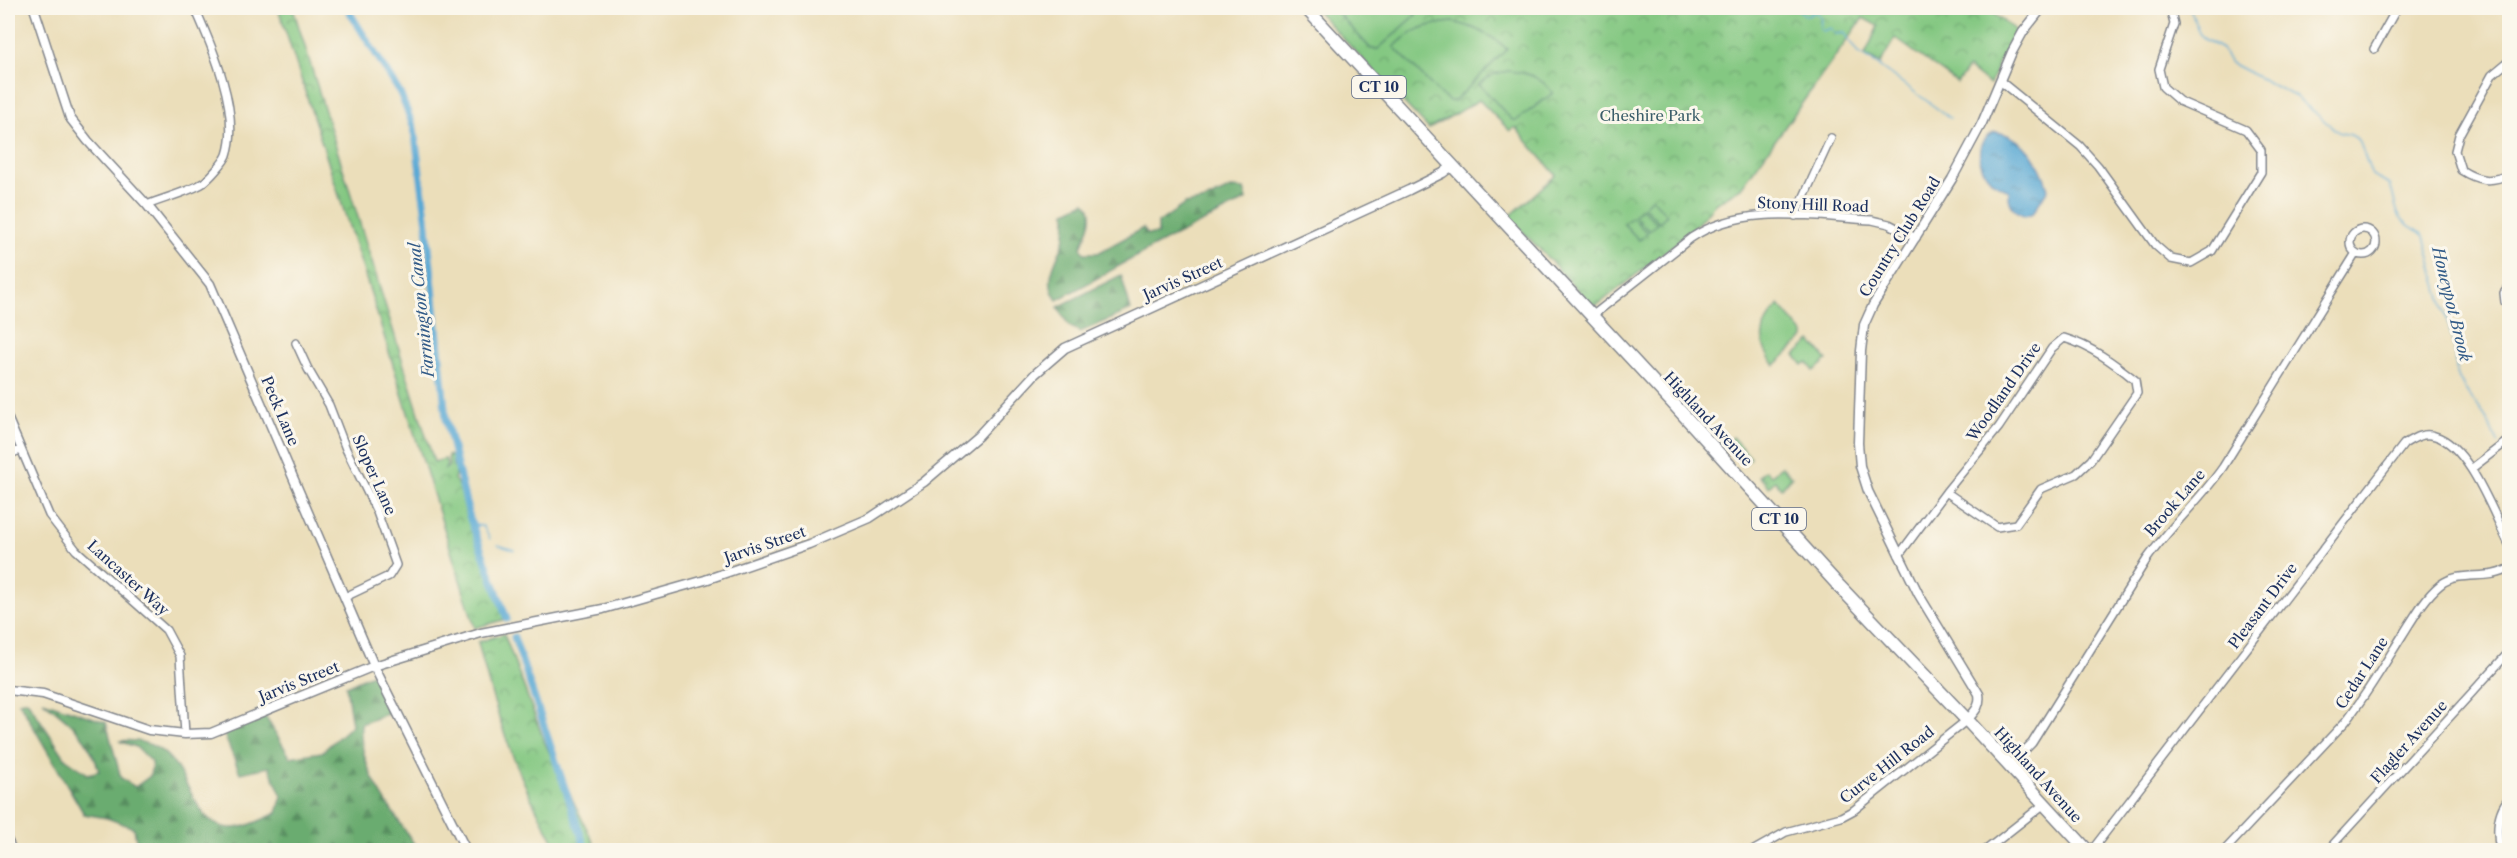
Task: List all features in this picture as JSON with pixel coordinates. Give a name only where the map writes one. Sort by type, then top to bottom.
[{"type":"highway","name":"Highland Avenue","points":[[1306,8],[1840,587],[2087,850]]},
{"type":"street","name":"Peck Lane","points":[[34,8],[70,118],[147,205],[210,284],[374,666],[466,850]]},
{"type":"street","points":[[147,205],[203,183],[226,156],[231,132],[228,104],[208,37],[195,8]]},
{"type":"street","name":"Country Club Road","points":[[1967,720],[1977,710],[1980,701],[1979,694],[1919,595],[1868,491],[1860,466],[1858,443],[1862,336],[1869,313],[1963,160],[2018,40],[2042,8]]},
{"type":"street","points":[[2000,81],[2080,146],[2098,166],[2155,245],[2171,259],[2190,263],[2211,251],[2261,172],[2261,150],[2246,130],[2179,101],[2163,87],[2159,69],[2174,24],[2170,8]]},
{"type":"street","points":[[2374,49],[2397,8]]},
{"type":"street","points":[[2510,60],[2492,75],[2459,135],[2455,151],[2461,170],[2477,180],[2498,180],[2510,174]]},
{"type":"street","points":[[1795,216],[1831,138]]},
{"type":"street","name":"Jarvis Street","points":[[8,690],[43,694],[149,730],[185,734],[211,733],[374,666],[481,633],[603,609],[705,580],[809,544],[870,518],[924,482],[978,436],[1035,374],[1065,348],[1409,190],[1452,166]]},
{"type":"street","name":"Stony Hill Road","points":[[1592,316],[1685,242],[1707,228],[1748,216],[1872,220],[1889,224],[1916,238]]},
{"type":"street","name":"Brook Lane","points":[[2009,765],[2032,743],[2146,559],[2205,493],[2223,467],[2356,253]]},
{"type":"street","points":[[2510,286],[2504,293],[2505,302],[2510,304]]},
{"type":"street","name":"Woodland Drive","points":[[1899,555],[1946,492],[2000,427],[2052,348],[2064,338],[2081,343],[2135,380],[2137,393],[2091,460],[2076,474],[2041,489],[2016,524],[1998,527],[1946,492]]},
{"type":"street","name":"Sloper Lane","points":[[296,343],[329,405],[346,449],[377,512],[396,565],[389,576],[345,597]]},
{"type":"street","name":"Lancaster Way","points":[[8,418],[49,515],[76,550],[166,630],[180,656],[185,734]]},
{"type":"street","name":"Pleasant Drive","points":[[2092,850],[2404,444],[2417,436],[2434,435],[2451,444],[2471,469]]},
{"type":"street","points":[[2508,440],[2471,469],[2510,546]]},
{"type":"street","points":[[8,455],[20,450]]},
{"type":"street","name":"Cedar Lane","points":[[2225,850],[2346,721],[2361,702],[2418,610],[2441,585],[2455,577],[2500,575],[2510,568]]},
{"type":"street","name":"Flagler Avenue","points":[[2328,850],[2510,651]]},
{"type":"street","name":"Curve Hill Road","points":[[1754,850],[1786,832],[1841,817],[1854,810],[1967,720]]},
{"type":"street","points":[[2500,850],[2496,831],[2503,804],[2510,797]]},
{"type":"street","points":[[1986,850],[2043,805]]},
{"type":"street","points":[[8,840],[12,850]]},
{"type":"green space","points":[[278,8],[293,8],[434,462],[445,459],[447,464],[444,470],[449,466],[448,455],[453,457],[453,466],[457,470],[454,479],[461,489],[466,515],[493,583],[498,587],[506,619],[475,628],[371,294]]},
{"type":"green space","name":"Cheshire Park","points":[[1314,8],[1986,8],[2016,31],[1998,64],[1990,85],[1968,68],[1957,83],[1895,38],[1880,64],[1865,55],[1878,26],[1863,18],[1741,188],[1716,203],[1689,233],[1600,303],[1593,306],[1509,217],[1556,175],[1515,127],[1510,131],[1479,100],[1429,129]]},
{"type":"green space","points":[[1340,8],[1409,8],[1416,15],[1378,49],[1371,49],[1336,11]]},
{"type":"green space","points":[[1453,22],[1482,32],[1507,49],[1455,101],[1449,101],[1394,47],[1421,28]]},
{"type":"green space","points":[[1508,71],[1533,76],[1553,93],[1517,120],[1512,120],[1479,84],[1494,74]]},
{"type":"green space","points":[[1231,188],[1244,189],[1247,199],[1057,300],[1053,293],[1051,278],[1064,241],[1066,211],[1085,202],[1089,207],[1090,224],[1081,247],[1084,253],[1098,253],[1143,228],[1147,234],[1158,234],[1158,223],[1185,204],[1206,200]]},
{"type":"green space","points":[[1652,198],[1667,215],[1659,222],[1644,206]]},
{"type":"green space","points":[[1642,208],[1657,224],[1649,231],[1634,215]]},
{"type":"green space","points":[[1632,217],[1647,233],[1639,240],[1624,224]]},
{"type":"green space","points":[[1121,275],[1131,310],[1080,332],[1069,326],[1058,307]]},
{"type":"green space","points":[[1779,305],[1804,334],[1804,338],[1775,365],[1765,350],[1763,335],[1764,327]]},
{"type":"green space","points":[[1811,341],[1827,360],[1814,371],[1807,362],[1803,365],[1795,355]]},
{"type":"green space","points":[[1732,437],[1751,458],[1744,464],[1725,444]]},
{"type":"green space","points":[[1781,466],[1792,477],[1781,488],[1775,481],[1769,487],[1759,476],[1765,470],[1771,476]]},
{"type":"green space","points":[[504,634],[545,743],[597,850],[559,850],[532,801],[501,723],[478,642]]},
{"type":"green space","points":[[372,674],[391,712],[361,724],[361,741],[365,758],[379,791],[418,850],[138,850],[134,828],[107,818],[84,814],[19,702],[27,700],[66,759],[88,774],[99,771],[90,748],[70,723],[43,701],[106,722],[121,778],[135,787],[150,776],[152,763],[136,747],[119,741],[144,743],[161,751],[174,764],[202,811],[213,823],[235,828],[277,813],[282,796],[269,767],[240,773],[223,732],[265,716],[290,757],[322,752],[352,725],[346,686]]},
{"type":"water","points":[[1995,132],[2005,134],[2022,144],[2036,160],[2041,170],[2048,189],[2033,213],[2025,216],[2015,209],[2010,200],[2009,191],[1992,181],[1983,168],[1980,148],[1983,141]]},
{"type":"waterway","name":"Farmington Canal","points":[[347,8],[400,93],[414,128],[426,216],[446,419],[470,519],[507,619]]},
{"type":"waterway","points":[[1795,8],[1807,16],[1814,12],[1818,14],[1821,17],[1820,29],[1823,31],[1831,28],[1835,34],[1844,33],[1857,52],[1950,118]]},
{"type":"waterway","name":"Honeypot Brook","points":[[2190,8],[2199,33],[2204,39],[2222,49],[2229,62],[2296,97],[2338,132],[2351,135],[2359,140],[2372,176],[2390,185],[2396,209],[2401,217],[2424,236],[2455,349],[2457,372],[2464,388],[2488,421],[2498,443]]},
{"type":"waterway","name":"Honeypot Brook","points":[[2503,449],[2506,453],[2510,452]]},
{"type":"waterway","points":[[472,525],[483,526],[490,539]]},
{"type":"waterway","points":[[498,545],[514,550]]},
{"type":"waterway","name":"Farmington Canal","points":[[514,637],[586,850]]}]
